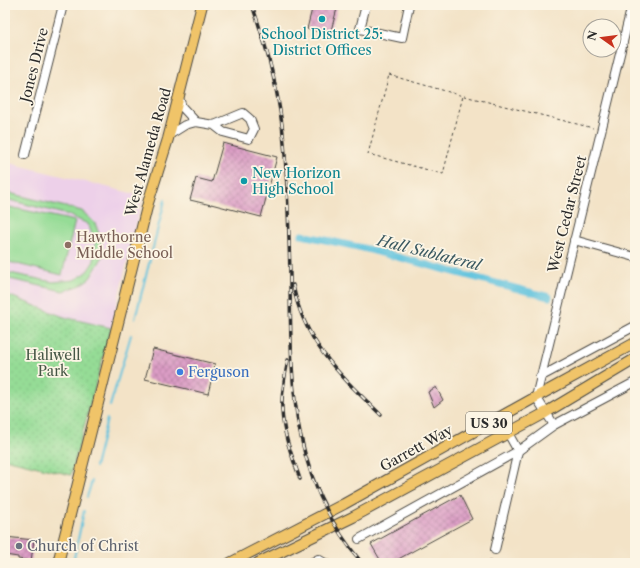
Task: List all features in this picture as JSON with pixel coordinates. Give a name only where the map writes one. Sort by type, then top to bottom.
[{"type":"main road","name":"West Alameda Road","points":[[58,563],[148,203],[169,135],[202,5]]},
{"type":"main road","name":"Garrett Way","points":[[230,563],[344,504],[635,343]]},
{"type":"main road","name":"US 30","points":[[258,563],[353,517],[545,413],[635,359]]},
{"type":"street","name":"Jones Drive","points":[[25,155],[63,5]]},
{"type":"street","points":[[366,5],[360,29],[402,38],[409,5]]},
{"type":"street","name":"West Cedar Street","points":[[536,397],[632,5]]},
{"type":"street","points":[[179,98],[182,108],[196,122]]},
{"type":"street","points":[[169,135],[185,125],[196,122],[214,125]]},
{"type":"street","points":[[574,240],[635,257]]},
{"type":"street","points":[[540,377],[635,326]]},
{"type":"street","points":[[359,539],[518,451],[554,425],[635,382]]},
{"type":"street","points":[[536,397],[554,425]]},
{"type":"street","points":[[495,550],[518,451],[508,433]]},
{"type":"street","points":[[311,563],[318,559],[325,563]]},
{"type":"path","points":[[463,96],[443,174],[368,154],[389,75],[463,96],[601,130]]},
{"type":"shaded area","name":"Hawthorne Middle School","points":[[5,162],[143,196],[111,328],[64,317],[5,294]]},
{"type":"green space","points":[[5,192],[82,211],[95,223],[101,239],[102,258],[90,278],[79,286],[63,291],[5,278],[5,272],[53,282],[74,280],[86,273],[94,261],[95,242],[88,224],[68,215],[5,199]]},
{"type":"green space","points":[[5,206],[75,221],[62,275],[5,261]]},
{"type":"green space","name":"Haliwell Park","points":[[5,294],[64,317],[111,328],[71,475],[5,459]]},
{"type":"building","name":"School District 25: District Offices","points":[[313,5],[338,5],[330,34],[307,29]]},
{"type":"building","name":"New Horizon High School","points":[[223,143],[277,157],[261,217],[190,200],[196,178],[212,182]]},
{"type":"building","name":"Ferguson","points":[[153,349],[215,364],[208,394],[145,379]]},
{"type":"building","points":[[436,387],[443,400],[434,407],[428,392]]},
{"type":"building","points":[[460,495],[472,519],[391,563],[382,563],[371,544]]},
{"type":"building","name":"Church of Christ","points":[[5,537],[34,540],[31,561],[5,555]]},
{"type":"waterway","points":[[135,319],[165,200]]},
{"type":"waterway","name":"Hall Sublateral","points":[[302,235],[363,248],[549,297]]},
{"type":"waterway","points":[[110,406],[131,335]]},
{"type":"waterway","points":[[95,467],[107,419]]},
{"type":"waterway","points":[[87,497],[92,481]]},
{"type":"waterway","points":[[73,563],[84,511]]},
{"type":"railway","points":[[252,5],[272,73],[280,108],[282,125],[288,210],[291,354],[299,427],[307,462],[320,497],[338,530],[362,563]]},
{"type":"railway","points":[[293,285],[298,306],[315,341],[338,372],[381,415]]},
{"type":"railway","points":[[288,360],[282,397],[282,410],[288,445],[300,479]]},
{"type":"place","name":"School District 25: District Offices","points":[[322,19]]},
{"type":"place","name":"New Horizon High School","points":[[244,181]]},
{"type":"place","name":"Hawthorne Middle School","points":[[68,245]]},
{"type":"place","name":"Ferguson","points":[[180,372]]},
{"type":"place","name":"Church of Christ","points":[[19,546]]}]
